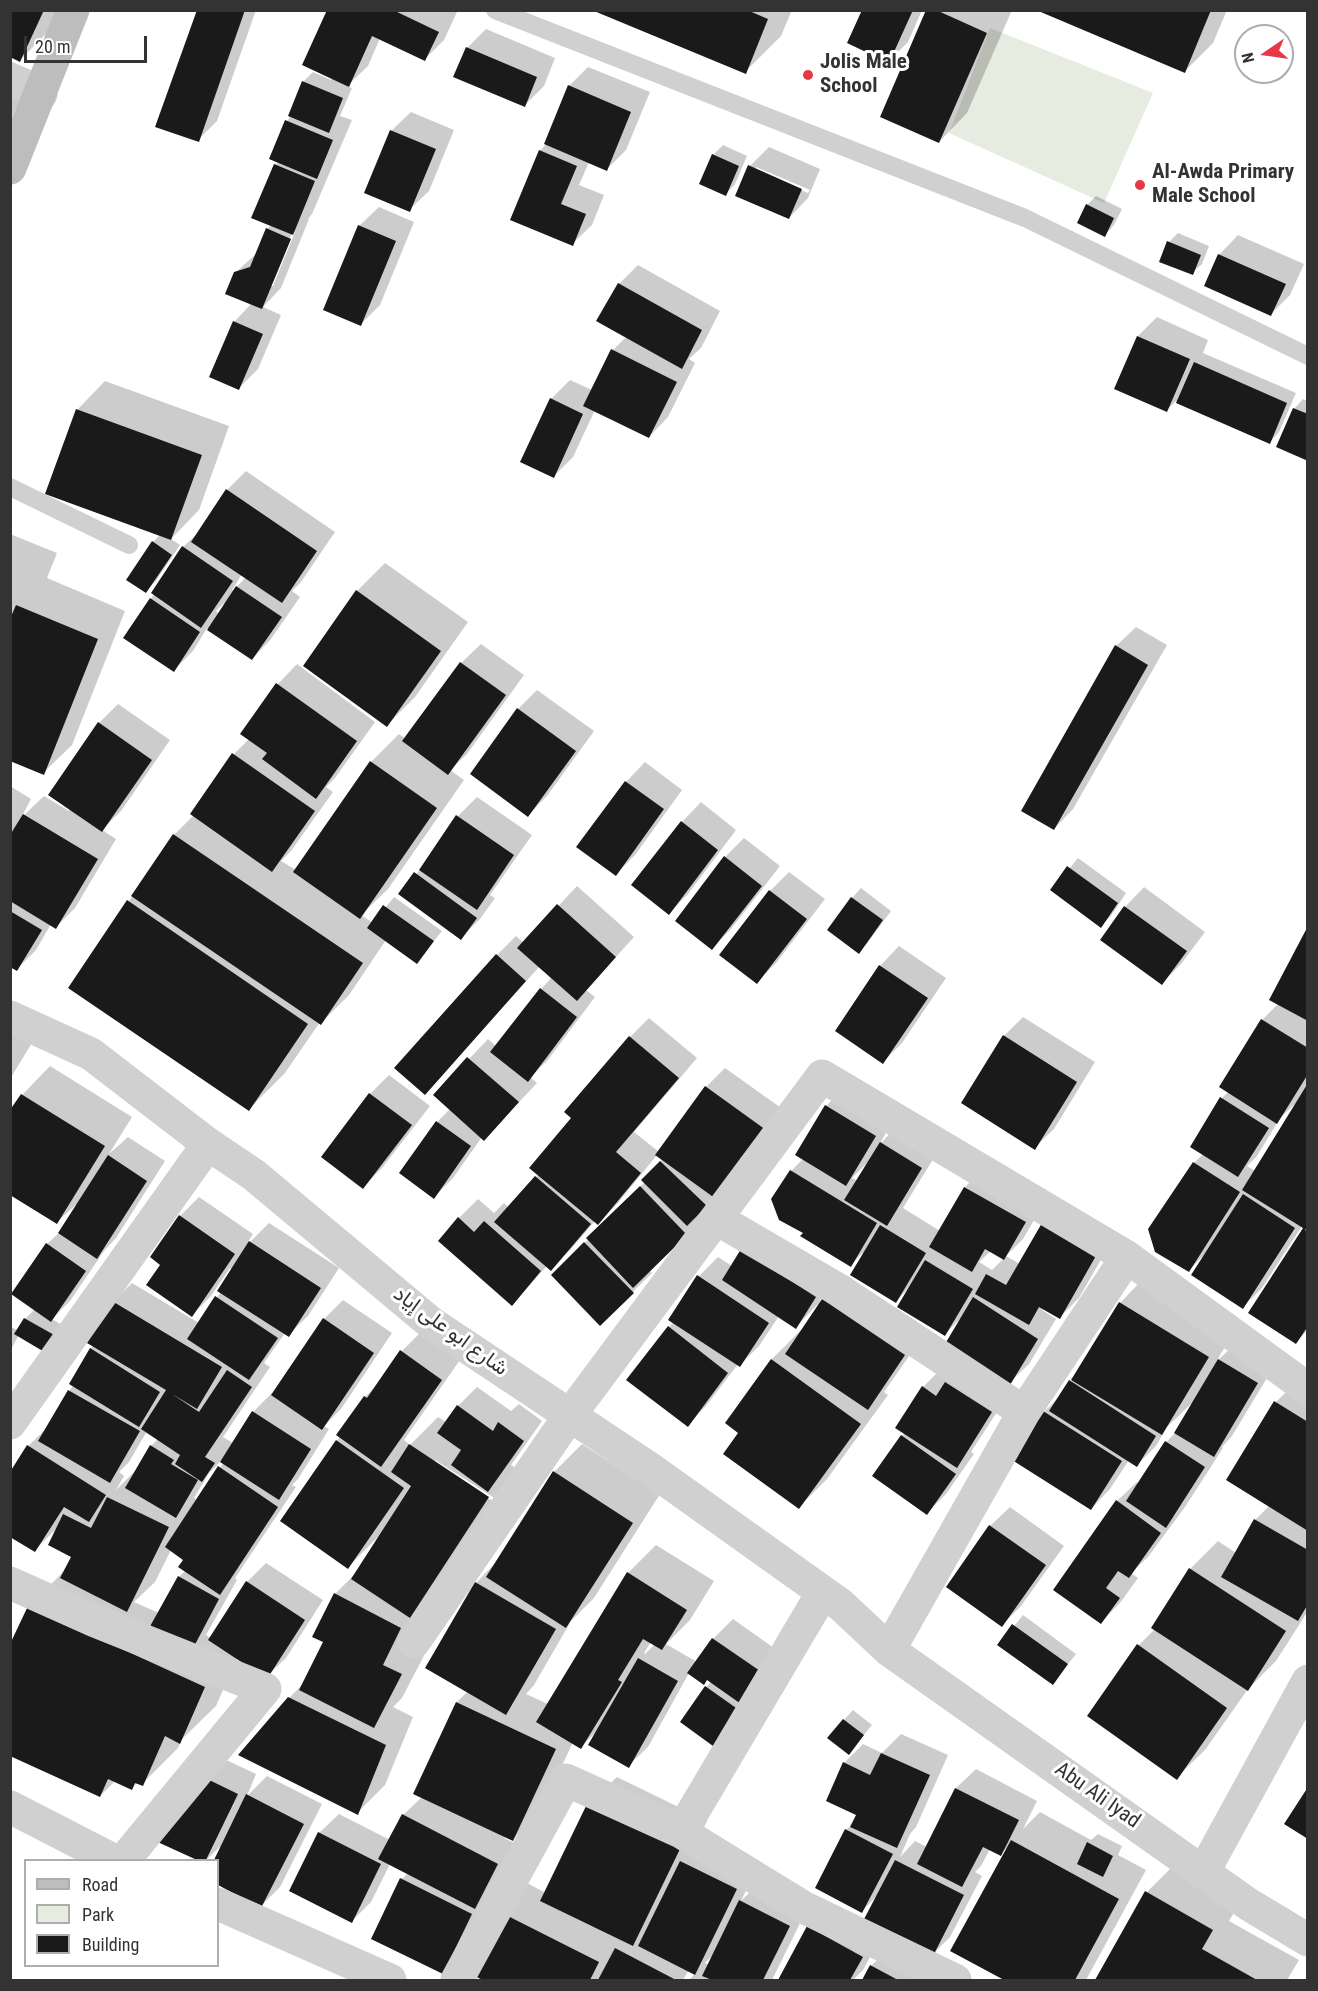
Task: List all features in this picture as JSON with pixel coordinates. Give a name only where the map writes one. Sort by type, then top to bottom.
[{"type":"main road","points":[[10,168],[74,10]]},
{"type":"street","points":[[10,79],[41,94]]},
{"type":"street","name":"شارع ابو على إياد","points":[[10,1017],[91,1054],[208,1144],[254,1175],[431,1323],[649,1468],[842,1605],[889,1650]]},
{"type":"street","points":[[414,1642],[570,1415],[822,1076],[1127,1257],[1308,1389]]},
{"type":"street","points":[[10,1423],[208,1144]]},
{"type":"street","points":[[717,1219],[839,1290],[1024,1412]]},
{"type":"street","points":[[889,1650],[1024,1412],[1127,1257]]},
{"type":"street","points":[[10,1583],[95,1622],[265,1689],[125,1859]]},
{"type":"street","points":[[681,1832],[823,1592]]},
{"type":"street","name":"Abu Ali Iyad","points":[[889,1650],[1248,1904],[1308,1940]]},
{"type":"street","points":[[1204,1871],[1308,1681]]},
{"type":"street","points":[[457,1980],[566,1780],[681,1832],[802,1907],[955,1980]]},
{"type":"street","points":[[10,1807],[111,1859]]},
{"type":"street","points":[[219,1905],[390,1980]]},
{"type":"lane","points":[[495,10],[1025,218],[1308,356]]},
{"type":"lane","points":[[10,487],[129,545]]},
{"type":"green space","points":[[990,28],[1153,93],[1104,203],[949,133]]},
{"type":"building","points":[[10,10],[44,10],[20,62],[10,57]]},
{"type":"building","points":[[197,10],[245,10],[199,142],[155,127]]},
{"type":"building","points":[[327,10],[393,10],[439,32],[425,61],[372,36],[349,87],[302,65]]},
{"type":"building","points":[[747,10],[768,19],[746,74],[594,11]]},
{"type":"building","points":[[862,10],[913,10],[889,63],[847,43]]},
{"type":"building","points":[[926,10],[936,10],[987,33],[939,143],[880,117]]},
{"type":"building","points":[[1036,10],[1211,10],[1185,73]]},
{"type":"building","points":[[466,47],[537,77],[525,107],[453,77]]},
{"type":"building","points":[[302,81],[343,98],[329,133],[288,116]]},
{"type":"building","points":[[568,85],[631,112],[607,171],[544,144]]},
{"type":"building","points":[[285,120],[333,140],[317,179],[269,159]]},
{"type":"building","points":[[390,130],[436,149],[410,212],[364,193]]},
{"type":"building","points":[[539,150],[577,166],[561,204],[586,214],[573,246],[510,220]]},
{"type":"building","points":[[712,154],[739,166],[726,196],[699,184]]},
{"type":"building","points":[[274,164],[315,181],[293,235],[251,218]]},
{"type":"building","points":[[748,165],[802,189],[789,219],[735,196]]},
{"type":"building","points":[[1086,204],[1114,218],[1105,237],[1077,223]]},
{"type":"building","points":[[358,225],[396,241],[361,326],[323,310]]},
{"type":"building","points":[[266,228],[291,239],[262,309],[225,294],[234,272],[250,267]]},
{"type":"building","points":[[1167,241],[1201,255],[1193,275],[1159,262]]},
{"type":"building","points":[[1218,254],[1286,284],[1271,316],[1204,286]]},
{"type":"building","points":[[618,283],[702,330],[682,369],[596,321]]},
{"type":"building","points":[[233,321],[263,334],[239,390],[209,377]]},
{"type":"building","points":[[1137,336],[1190,359],[1167,412],[1114,389]]},
{"type":"building","points":[[611,349],[677,382],[649,438],[583,406]]},
{"type":"building","points":[[1194,362],[1287,403],[1270,444],[1176,403]]},
{"type":"building","points":[[550,398],[583,414],[554,478],[520,462]]},
{"type":"building","points":[[1293,408],[1308,414],[1308,461],[1276,447]]},
{"type":"building","points":[[76,409],[202,455],[171,540],[45,494]]},
{"type":"building","points":[[226,489],[317,551],[282,603],[191,542]]},
{"type":"building","points":[[152,541],[172,555],[146,593],[126,580]]},
{"type":"building","points":[[182,546],[233,581],[201,628],[151,593]]},
{"type":"building","points":[[236,586],[282,617],[252,660],[207,630]]},
{"type":"building","points":[[356,590],[441,651],[387,727],[303,666]]},
{"type":"building","points":[[150,598],[200,632],[174,672],[123,638]]},
{"type":"building","points":[[16,605],[98,639],[44,775],[10,761],[10,619]]},
{"type":"building","points":[[1115,645],[1148,665],[1054,830],[1021,811]]},
{"type":"building","points":[[460,662],[506,695],[448,775],[402,741]]},
{"type":"building","points":[[276,683],[357,741],[316,799],[262,759],[267,753],[240,734]]},
{"type":"building","points":[[517,708],[576,751],[528,817],[470,774]]},
{"type":"building","points":[[98,722],[152,760],[102,832],[48,795]]},
{"type":"building","points":[[232,753],[315,811],[272,872],[190,814]]},
{"type":"building","points":[[370,761],[437,808],[360,919],[293,872]]},
{"type":"building","points":[[625,781],[664,809],[616,876],[576,847]]},
{"type":"building","points":[[23,814],[98,859],[56,929],[10,901],[10,835]]},
{"type":"building","points":[[456,815],[514,855],[477,910],[419,870]]},
{"type":"building","points":[[681,821],[718,850],[669,915],[631,885]]},
{"type":"building","points":[[173,834],[363,963],[321,1025],[131,896]]},
{"type":"building","points":[[724,856],[762,886],[712,950],[675,921]]},
{"type":"building","points":[[1067,866],[1118,903],[1101,928],[1050,890]]},
{"type":"building","points":[[414,872],[477,918],[461,940],[398,894]]},
{"type":"building","points":[[769,890],[807,919],[757,984],[719,955]]},
{"type":"building","points":[[851,897],[883,920],[859,954],[827,930]]},
{"type":"building","points":[[127,900],[308,1024],[249,1111],[68,988]]},
{"type":"building","points":[[557,904],[616,957],[577,1001],[517,948]]},
{"type":"building","points":[[383,905],[434,941],[417,964],[367,928]]},
{"type":"building","points":[[1124,906],[1187,951],[1162,985],[1100,940]]},
{"type":"building","points":[[10,911],[42,930],[17,971],[10,967]]},
{"type":"building","points":[[1308,926],[1308,1021],[1269,1000]]},
{"type":"building","points":[[496,954],[526,981],[425,1095],[394,1068]]},
{"type":"building","points":[[879,965],[928,998],[883,1064],[835,1031]]},
{"type":"building","points":[[540,988],[577,1017],[528,1082],[490,1052]]},
{"type":"building","points":[[1261,1019],[1308,1048],[1308,1074],[1277,1124],[1219,1087]]},
{"type":"building","points":[[1003,1035],[1077,1082],[1035,1150],[961,1103]]},
{"type":"building","points":[[629,1036],[679,1078],[616,1152],[641,1173],[598,1225],[529,1168],[571,1118],[564,1112]]},
{"type":"building","points":[[467,1057],[519,1102],[484,1141],[433,1095]]},
{"type":"building","points":[[1308,1083],[1308,1226],[1305,1230],[1308,1232],[1308,1326],[1296,1344],[1248,1313],[1303,1228],[1242,1190]]},
{"type":"building","points":[[705,1086],[766,1130],[716,1199],[655,1155]]},
{"type":"building","points":[[369,1093],[412,1125],[363,1189],[321,1157]]},
{"type":"building","points":[[21,1094],[105,1146],[57,1224],[10,1195],[10,1110]]},
{"type":"building","points":[[1220,1097],[1269,1128],[1238,1177],[1190,1147]]},
{"type":"building","points":[[825,1105],[876,1136],[846,1186],[795,1155]]},
{"type":"building","points":[[436,1121],[471,1146],[434,1199],[399,1173]]},
{"type":"building","points":[[880,1142],[922,1168],[887,1226],[844,1200]]},
{"type":"building","points":[[108,1155],[147,1181],[97,1259],[58,1233]]},
{"type":"building","points":[[660,1161],[707,1206],[687,1226],[641,1180]]},
{"type":"building","points":[[1193,1162],[1240,1192],[1189,1272],[1155,1252],[1148,1229]]},
{"type":"building","points":[[790,1170],[877,1223],[851,1267],[800,1236],[803,1233],[779,1220],[771,1199]]},
{"type":"building","points":[[535,1176],[591,1224],[551,1271],[494,1222]]},
{"type":"building","points":[[640,1186],[687,1235],[633,1288],[586,1238]]},
{"type":"building","points":[[964,1187],[1026,1222],[1004,1260],[985,1249],[972,1272],[929,1247]]},
{"type":"building","points":[[1243,1194],[1295,1228],[1243,1309],[1191,1275]]},
{"type":"building","points":[[179,1215],[235,1254],[192,1317],[146,1285],[160,1265],[150,1257]]},
{"type":"building","points":[[458,1217],[474,1232],[484,1221],[541,1271],[512,1306],[438,1241]]},
{"type":"building","points":[[1042,1223],[1097,1254],[1060,1319],[1039,1307],[1029,1325],[975,1294],[986,1274],[1006,1285]]},
{"type":"building","points":[[880,1225],[926,1253],[896,1303],[850,1275]]},
{"type":"building","points":[[249,1241],[321,1288],[289,1337],[217,1291]]},
{"type":"building","points":[[584,1242],[634,1293],[600,1326],[551,1275]]},
{"type":"building","points":[[46,1243],[86,1271],[51,1322],[11,1294]]},
{"type":"building","points":[[741,1249],[816,1297],[796,1329],[722,1280]]},
{"type":"building","points":[[925,1260],[973,1289],[945,1336],[897,1307]]},
{"type":"building","points":[[697,1275],[769,1323],[740,1367],[668,1320]]},
{"type":"building","points":[[215,1296],[278,1338],[249,1380],[187,1339]]},
{"type":"building","points":[[973,1297],[1038,1339],[1010,1385],[945,1344]]},
{"type":"building","points":[[822,1299],[905,1355],[868,1410],[785,1354]]},
{"type":"building","points":[[112,1301],[222,1367],[197,1409],[172,1394],[199,1412],[227,1370],[252,1387],[205,1457],[215,1463],[202,1482],[175,1464],[180,1455],[141,1429],[166,1390],[87,1343]]},
{"type":"building","points":[[1119,1302],[1209,1357],[1162,1435],[1071,1380]]},
{"type":"building","points":[[24,1318],[56,1336],[46,1353],[14,1334]]},
{"type":"building","points":[[323,1318],[374,1353],[322,1430],[271,1395]]},
{"type":"building","points":[[668,1326],[728,1373],[688,1427],[626,1380]]},
{"type":"building","points":[[90,1348],[160,1392],[139,1427],[69,1384]]},
{"type":"building","points":[[400,1350],[442,1380],[381,1467],[336,1435],[364,1396],[367,1398]]},
{"type":"building","points":[[771,1359],[861,1424],[799,1509],[723,1454],[738,1433],[725,1423]]},
{"type":"building","points":[[1218,1359],[1258,1383],[1214,1457],[1174,1433]]},
{"type":"building","points":[[1069,1380],[1156,1436],[1137,1467],[1049,1411]]},
{"type":"building","points":[[945,1382],[992,1412],[957,1468],[895,1428],[922,1386],[936,1396]]},
{"type":"building","points":[[68,1390],[140,1431],[110,1483],[38,1441]]},
{"type":"building","points":[[1274,1401],[1308,1422],[1308,1531],[1226,1480]]},
{"type":"building","points":[[457,1405],[493,1431],[498,1422],[524,1441],[488,1492],[451,1465],[461,1450],[437,1433]]},
{"type":"building","points":[[252,1411],[311,1449],[279,1500],[220,1462]]},
{"type":"building","points":[[1043,1411],[1122,1461],[1091,1510],[1012,1460]]},
{"type":"building","points":[[901,1435],[956,1474],[927,1515],[872,1476]]},
{"type":"building","points":[[336,1440],[404,1488],[348,1569],[280,1521]]},
{"type":"building","points":[[1165,1441],[1205,1467],[1166,1528],[1126,1501]]},
{"type":"building","points":[[409,1444],[489,1497],[410,1618],[351,1579],[411,1486],[391,1472]]},
{"type":"building","points":[[27,1445],[106,1495],[89,1522],[64,1507],[35,1552],[10,1537],[10,1472]]},
{"type":"building","points":[[150,1445],[174,1460],[171,1464],[198,1480],[176,1518],[125,1488]]},
{"type":"building","points":[[218,1466],[278,1507],[220,1595],[178,1567],[183,1560],[165,1547]]},
{"type":"building","points":[[553,1471],[633,1523],[566,1628],[486,1577]]},
{"type":"building","points":[[107,1497],[169,1527],[127,1612],[60,1578],[71,1557],[48,1545],[63,1514],[91,1528]]},
{"type":"building","points":[[1116,1500],[1161,1533],[1129,1578],[1118,1571],[1106,1588],[1120,1598],[1101,1624],[1053,1590]]},
{"type":"building","points":[[1254,1519],[1308,1550],[1308,1604],[1298,1621],[1221,1577]]},
{"type":"building","points":[[989,1525],[1046,1565],[1002,1627],[946,1587]]},
{"type":"building","points":[[1189,1568],[1286,1631],[1248,1691],[1151,1628]]},
{"type":"building","points":[[627,1572],[687,1610],[662,1650],[643,1639],[618,1680],[622,1682],[581,1749],[536,1722]]},
{"type":"building","points":[[178,1576],[219,1599],[190,1654],[148,1630]]},
{"type":"building","points":[[246,1581],[305,1620],[267,1679],[208,1640]]},
{"type":"building","points":[[475,1582],[556,1629],[506,1715],[425,1668]]},
{"type":"building","points":[[334,1593],[401,1628],[383,1665],[402,1674],[374,1728],[299,1690],[323,1642],[312,1637]]},
{"type":"building","points":[[28,1606],[205,1687],[180,1744],[165,1736],[143,1786],[135,1783],[132,1790],[108,1779],[100,1797],[10,1756],[10,1644]]},
{"type":"building","points":[[1012,1624],[1068,1664],[1053,1685],[997,1645]]},
{"type":"building","points":[[712,1638],[763,1673],[741,1704],[707,1680],[704,1685],[687,1673]]},
{"type":"building","points":[[1137,1644],[1227,1708],[1177,1780],[1087,1716]]},
{"type":"building","points":[[638,1658],[678,1681],[629,1768],[588,1745]]},
{"type":"building","points":[[705,1686],[739,1710],[713,1746],[680,1722]]},
{"type":"building","points":[[288,1697],[386,1745],[358,1815],[238,1755]]},
{"type":"building","points":[[456,1702],[556,1749],[513,1841],[413,1794]]},
{"type":"building","points":[[843,1719],[864,1735],[849,1755],[827,1738]]},
{"type":"building","points":[[881,1753],[930,1775],[897,1848],[850,1827],[856,1815],[826,1801],[843,1762],[870,1775]]},
{"type":"building","points":[[201,1776],[238,1794],[206,1859],[195,1859],[151,1839]]},
{"type":"building","points":[[1308,1787],[1308,1839],[1284,1824]]},
{"type":"building","points":[[955,1788],[1019,1820],[1001,1856],[983,1847],[962,1887],[917,1864]]},
{"type":"building","points":[[246,1794],[304,1824],[261,1908],[219,1886],[219,1859],[214,1859]]},
{"type":"building","points":[[587,1804],[680,1849],[633,1946],[540,1901]]},
{"type":"building","points":[[402,1814],[498,1864],[475,1909],[378,1859]]},
{"type":"building","points":[[845,1829],[893,1854],[862,1913],[815,1888]]},
{"type":"building","points":[[318,1832],[381,1864],[352,1923],[289,1891]]},
{"type":"building","points":[[1011,1840],[1119,1899],[1075,1980],[1004,1980],[950,1951]]},
{"type":"building","points":[[1087,1842],[1113,1856],[1103,1877],[1077,1864]]},
{"type":"building","points":[[895,1860],[964,1895],[932,1958],[862,1923]]},
{"type":"building","points":[[680,1861],[737,1889],[695,1975],[638,1946]]},
{"type":"building","points":[[400,1878],[472,1914],[443,1974],[371,1939]]},
{"type":"building","points":[[1145,1891],[1213,1930],[1202,1949],[1257,1980],[1095,1980]]},
{"type":"building","points":[[739,1900],[790,1926],[763,1980],[712,1980],[702,1976]]},
{"type":"building","points":[[496,1910],[599,1962],[590,1980],[483,1980],[465,1972]]},
{"type":"building","points":[[807,1926],[863,1957],[850,1980],[778,1980]]},
{"type":"building","points":[[615,1948],[676,1980],[598,1980]]},
{"type":"building","points":[[870,1965],[898,1980],[862,1980]]},
{"type":"place","name":"Jolis Male School","points":[[808,75]]},
{"type":"place","name":"Al-Awda Primary Male School","points":[[1140,185]]}]
